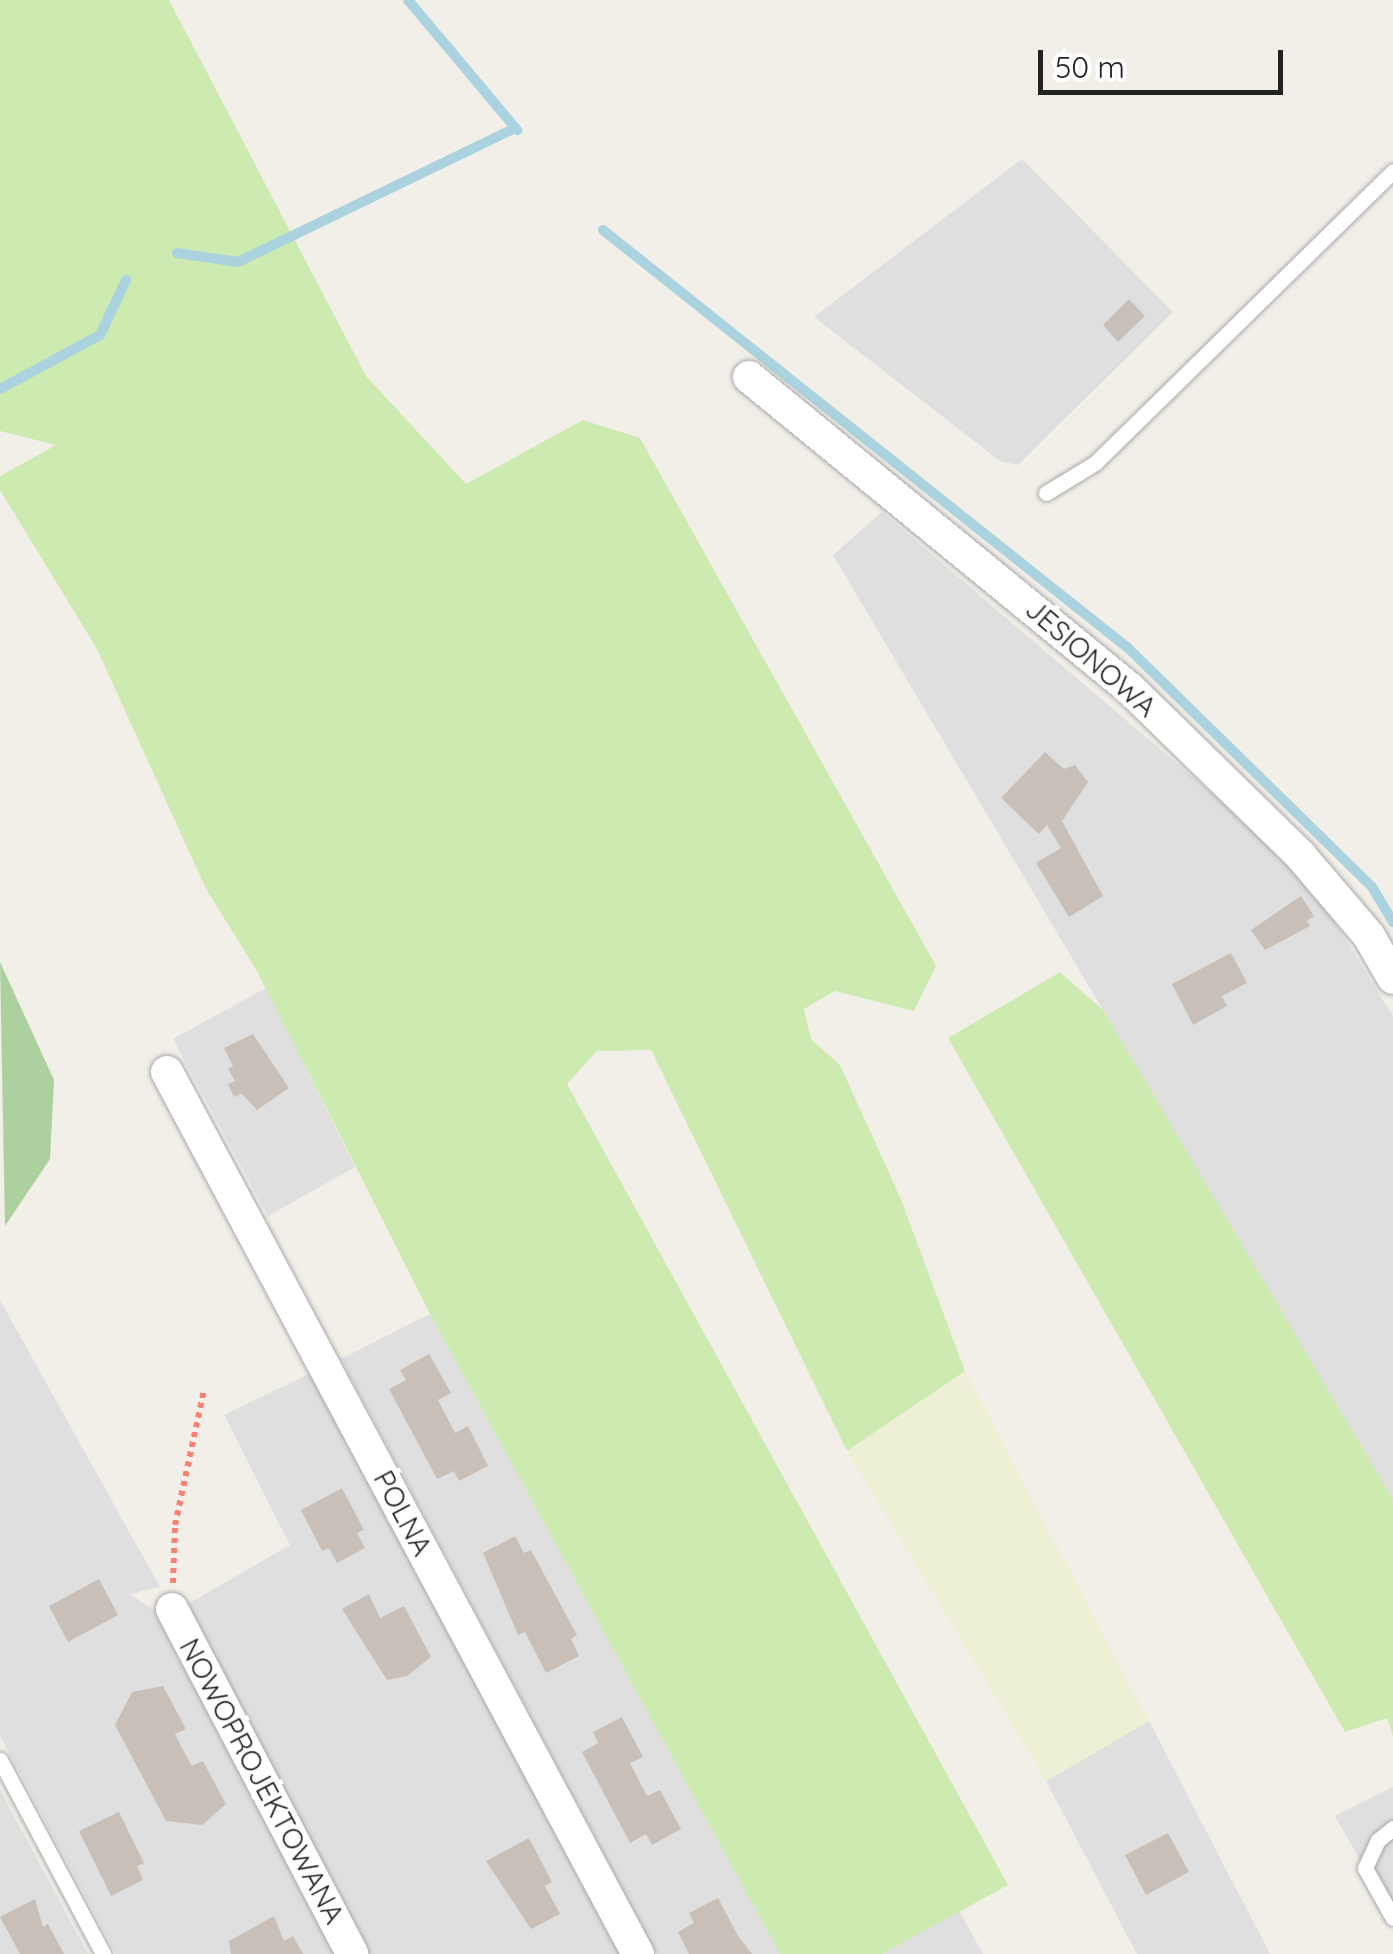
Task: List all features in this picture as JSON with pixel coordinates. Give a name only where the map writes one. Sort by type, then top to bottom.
[{"type":"street","name":"JESIONOWA","points":[[750,376],[1130,688],[1300,855],[1370,936],[1393,978]]},
{"type":"street","name":"POLNA","points":[[167,1072],[638,1954]]},
{"type":"street","name":"NOWOPROJEKTOWANA","points":[[172,1609],[352,1954]]},
{"type":"lane","points":[[1046,492],[1095,464],[1393,171]]},
{"type":"lane","points":[[0,1760],[102,1954]]},
{"type":"lane","points":[[1393,1828],[1378,1840],[1365,1868],[1393,1918]]},
{"type":"path","points":[[172,1609],[175,1525],[204,1390]]},
{"type":"shaded area","points":[[1022,159],[1173,312],[1018,465],[1000,461],[814,317]]},
{"type":"shaded area","points":[[882,512],[1303,871],[1393,1016],[1393,1499],[833,555]]},
{"type":"shaded area","points":[[266,988],[355,1167],[268,1216],[173,1039]]},
{"type":"shaded area","points":[[0,1300],[160,1587],[130,1594],[165,1618],[343,1954],[116,1954],[0,1736]]},
{"type":"shaded area","points":[[430,1314],[781,1954],[657,1954],[341,1359]]},
{"type":"shaded area","points":[[313,1372],[621,1954],[366,1954],[181,1608],[290,1545],[224,1415]]},
{"type":"shaded area","points":[[1149,1721],[1270,1954],[1137,1954],[1046,1781]]},
{"type":"shaded area","points":[[1393,1787],[1393,1918],[1335,1816]]},
{"type":"shaded area","points":[[0,1790],[88,1954],[0,1954]]},
{"type":"shaded area","points":[[958,1909],[983,1954],[882,1954]]},
{"type":"green space","points":[[0,0],[169,0],[366,376],[466,484],[583,420],[640,438],[936,966],[914,1011],[835,991],[804,1009],[811,1039],[840,1065],[900,1197],[965,1371],[847,1451],[651,1050],[597,1051],[567,1084],[1008,1885],[882,1954],[780,1954],[430,1314],[257,971],[206,889],[97,649],[0,490],[0,476],[56,445],[0,431]]},
{"type":"green space","points":[[0,962],[54,1080],[50,1159],[5,1226]]},
{"type":"green space","points":[[1060,972],[1104,1011],[1393,1499],[1393,1737],[1387,1718],[1345,1732],[948,1038]]},
{"type":"green space","points":[[965,1371],[1149,1721],[1046,1781],[847,1451]]},
{"type":"building","points":[[1129,299],[1145,316],[1118,342],[1103,325]]},
{"type":"building","points":[[1045,752],[1064,769],[1075,765],[1088,782],[1062,821],[1103,896],[1069,917],[1036,863],[1061,848],[1047,825],[1039,834],[1001,798]]},
{"type":"building","points":[[1301,896],[1314,916],[1307,921],[1310,926],[1265,950],[1251,930]]},
{"type":"building","points":[[1231,953],[1247,983],[1222,996],[1227,1006],[1193,1025],[1172,984]]},
{"type":"building","points":[[253,1034],[289,1088],[257,1110],[242,1094],[234,1097],[228,1084],[235,1081],[228,1069],[233,1066],[224,1048]]},
{"type":"building","points":[[429,1354],[451,1393],[438,1400],[455,1433],[468,1426],[488,1466],[459,1481],[454,1471],[437,1479],[389,1389],[406,1380],[400,1370]]},
{"type":"building","points":[[342,1488],[364,1530],[357,1533],[365,1548],[337,1563],[329,1548],[322,1551],[301,1510]]},
{"type":"building","points":[[515,1536],[524,1553],[531,1550],[577,1635],[571,1639],[579,1656],[546,1673],[525,1632],[518,1635],[483,1553]]},
{"type":"building","points":[[99,1579],[118,1615],[68,1642],[49,1606]]},
{"type":"building","points":[[369,1594],[380,1618],[404,1606],[431,1657],[407,1676],[387,1680],[342,1609]]},
{"type":"building","points":[[163,1686],[186,1729],[175,1734],[183,1750],[192,1766],[203,1761],[226,1804],[202,1825],[166,1821],[115,1725],[132,1692]]},
{"type":"building","points":[[622,1717],[643,1757],[630,1763],[647,1796],[660,1790],[681,1829],[652,1845],[646,1834],[630,1843],[582,1752],[598,1743],[593,1732]]},
{"type":"building","points":[[119,1812],[144,1863],[137,1866],[143,1880],[111,1896],[79,1831]]},
{"type":"building","points":[[1168,1833],[1189,1872],[1146,1895],[1125,1855]]},
{"type":"building","points":[[529,1838],[552,1882],[545,1886],[560,1914],[531,1929],[486,1861]]},
{"type":"building","points":[[718,1898],[752,1954],[689,1954],[678,1932],[694,1923],[689,1913]]},
{"type":"building","points":[[35,1899],[43,1927],[48,1924],[64,1954],[20,1954],[0,1917]]},
{"type":"building","points":[[274,1916],[284,1941],[293,1936],[303,1954],[231,1954],[229,1941]]},
{"type":"waterway","points":[[408,0],[517,130]]},
{"type":"waterway","points":[[177,253],[238,262],[515,128]]},
{"type":"waterway","points":[[603,230],[1128,648],[1372,887],[1393,922]]},
{"type":"waterway","points":[[0,389],[100,335],[126,280]]}]
